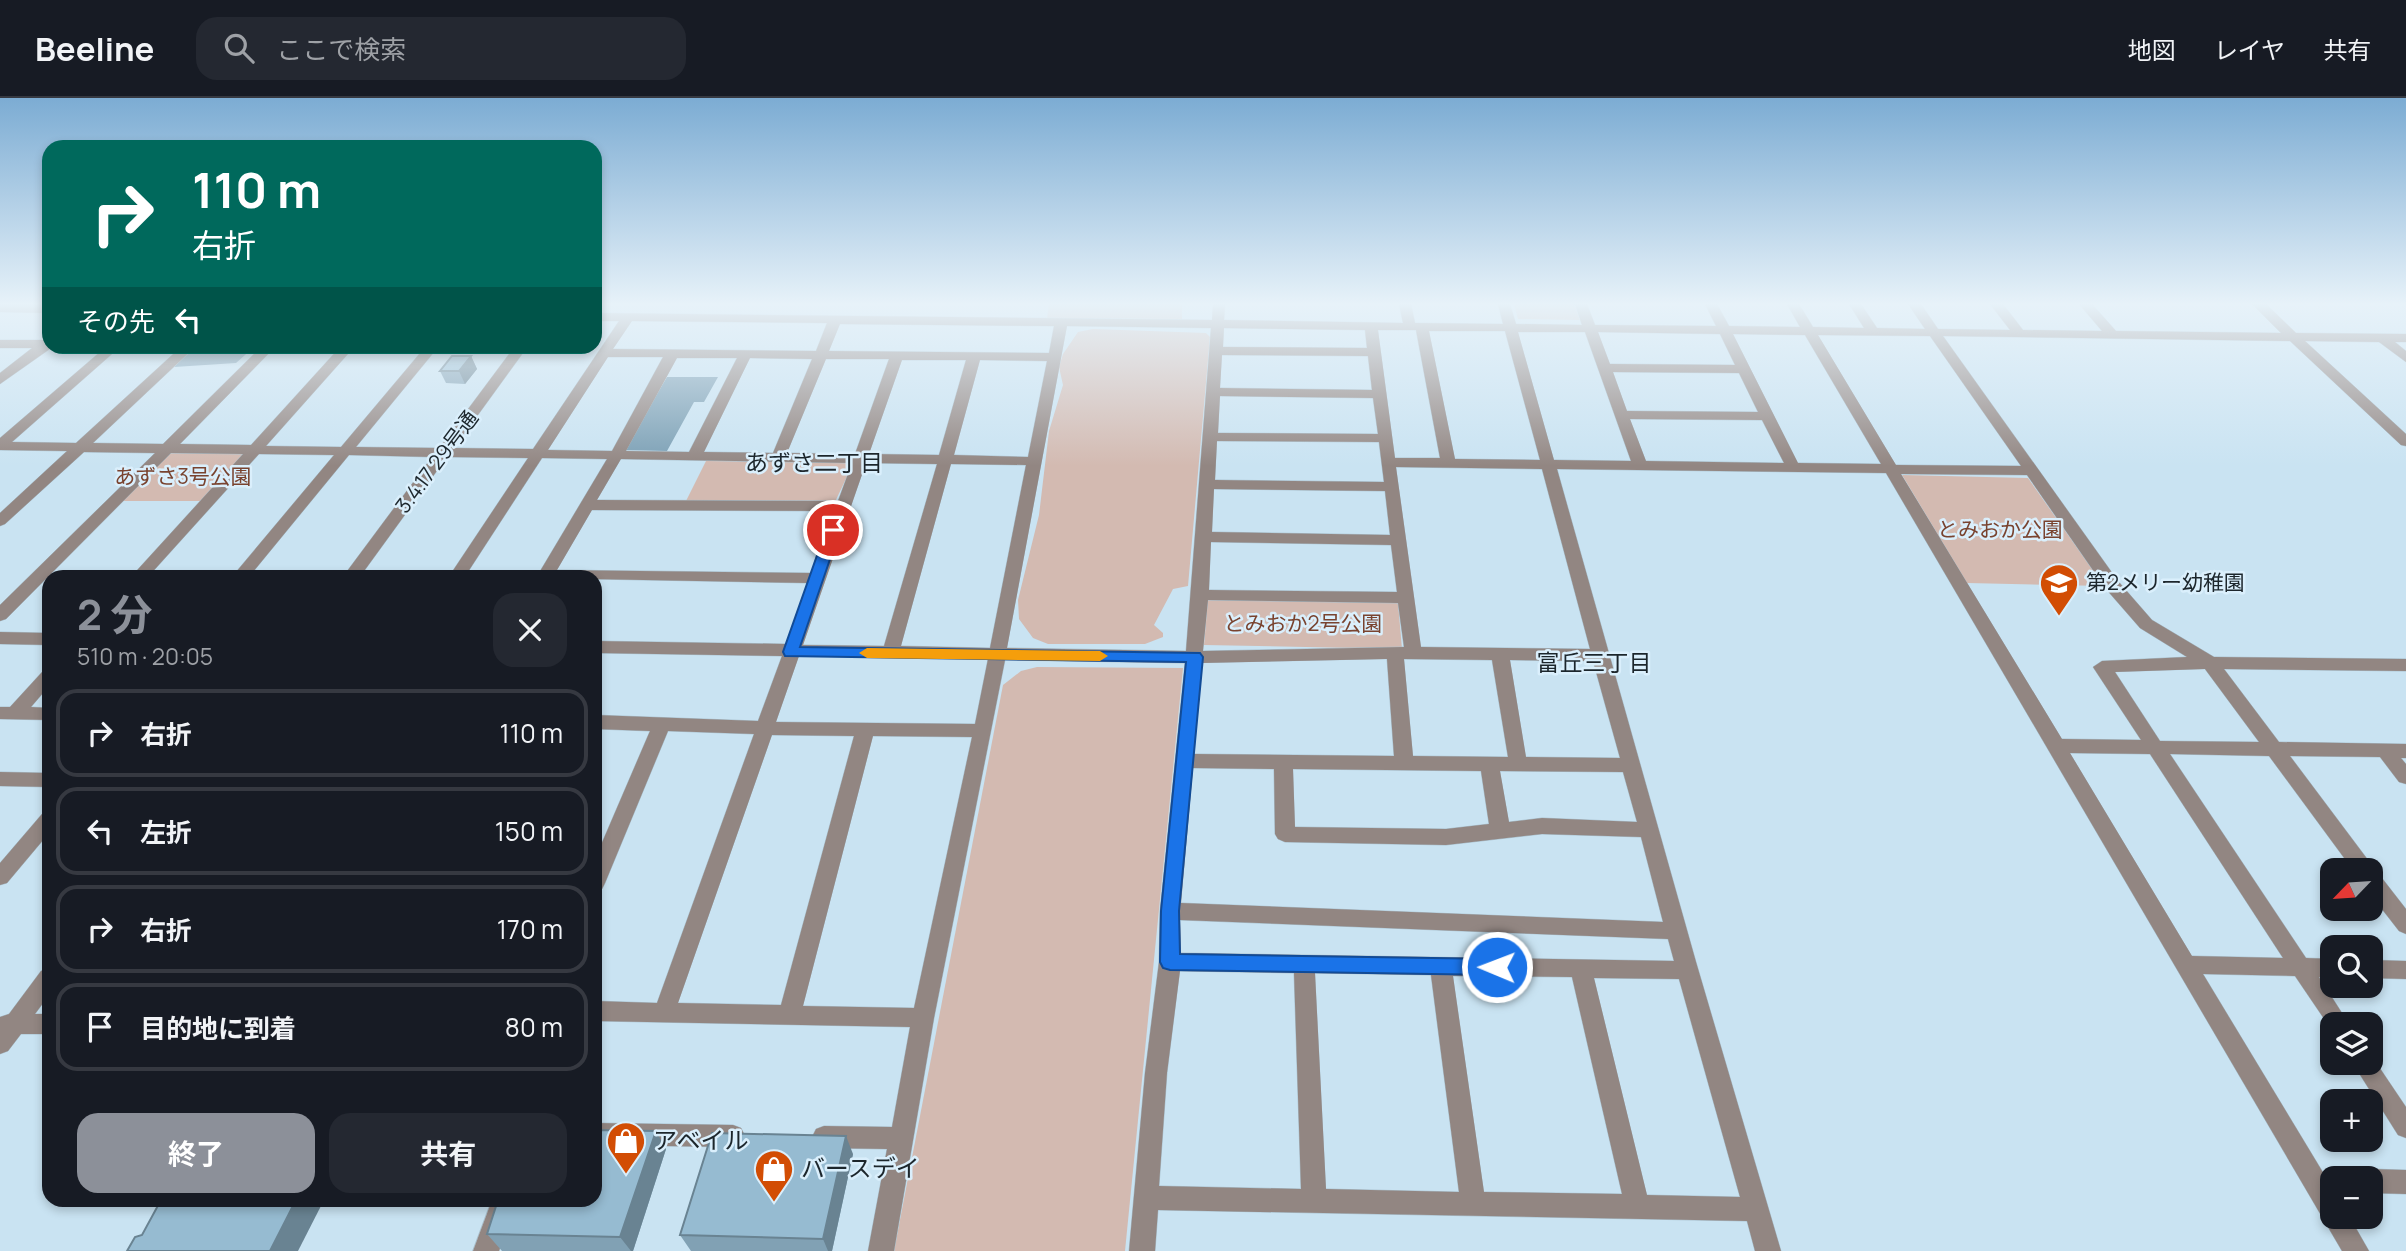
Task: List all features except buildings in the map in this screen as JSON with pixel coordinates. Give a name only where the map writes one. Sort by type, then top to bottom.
[{"type":"street","points":[[0,380],[29,358]]},
{"type":"street","points":[[0,446],[101,358]]},
{"type":"street","points":[[0,521],[177,358]]},
{"type":"street","points":[[45,570],[258,358]]},
{"type":"street","points":[[145,570],[337,358]]},
{"type":"street","points":[[246,570],[423,358]]},
{"type":"street","name":"3.4.17 29号通","points":[[356,570],[513,358]]},
{"type":"street","points":[[461,570],[601,358]]},
{"type":"street","points":[[548,570],[670,358]]},
{"type":"street","points":[[694,457],[745,358]]},
{"type":"street","points":[[778,458],[819,358]]},
{"type":"street","points":[[664,1013],[896,358]]},
{"type":"street","points":[[891,653],[974,358]]},
{"type":"street","points":[[881,1251],[923,1018],[998,655],[1054,358]]},
{"type":"street","points":[[1142,1251],[1156,1073],[1170,962],[1170,911],[1195,657],[1217,358]]},
{"type":"street","points":[[1374,358],[1406,598],[1404,763]]},
{"type":"street","points":[[1423,358],[1448,461]]},
{"type":"street","points":[[1520,358],[1648,830],[1768,1251]]},
{"type":"street","points":[[1600,358],[1640,466]]},
{"type":"street","points":[[1738,358],[1793,467]]},
{"type":"street","points":[[1825,358],[2186,965],[2320,1175]]},
{"type":"street","points":[[1951,358],[2112,585],[2146,624],[2210,663],[2355,858]]},
{"type":"street","points":[[2316,358],[2406,442]]},
{"type":"street","points":[[1604,368],[1744,369]]},
{"type":"street","points":[[1214,392],[1379,394]]},
{"type":"street","points":[[1621,415],[1768,416]]},
{"type":"street","points":[[1211,438],[1385,438]]},
{"type":"street","points":[[0,446],[539,453],[943,462],[1035,461]]},
{"type":"street","points":[[1388,462],[2032,471]]},
{"type":"street","points":[[1208,484],[1391,487]]},
{"type":"street","points":[[586,505],[842,506]]},
{"type":"street","points":[[1204,537],[1398,540]]},
{"type":"street","points":[[0,615],[42,573]]},
{"type":"street","points":[[602,576],[817,578]]},
{"type":"street","points":[[1200,595],[1406,598]]},
{"type":"street","points":[[0,638],[42,639]]},
{"type":"street","points":[[602,647],[1195,657],[1404,653],[1601,655]]},
{"type":"street","points":[[1500,654],[1518,764]]},
{"type":"street","points":[[2330,1012],[2102,667],[2210,663],[2406,665]]},
{"type":"street","points":[[7,713],[42,681]]},
{"type":"street","points":[[7,713],[42,714]]},
{"type":"street","points":[[602,722],[661,726],[983,730]]},
{"type":"street","points":[[602,866],[661,726]]},
{"type":"street","points":[[790,1014],[865,730]]},
{"type":"street","points":[[2056,746],[2406,751]]},
{"type":"street","points":[[2385,751],[2406,777]]},
{"type":"street","points":[[1184,761],[1632,765]]},
{"type":"street","points":[[1283,762],[1285,834],[1446,837],[1542,826],[1648,830]]},
{"type":"street","points":[[1489,764],[1500,829]]},
{"type":"street","points":[[0,779],[42,780]]},
{"type":"street","points":[[0,877],[42,827]]},
{"type":"street","points":[[2384,896],[2406,925]]},
{"type":"street","points":[[1170,911],[1677,931]]},
{"type":"street","points":[[1170,962],[1687,970]]},
{"type":"street","points":[[1304,964],[1314,1201]]},
{"type":"street","points":[[2186,965],[2320,968]]},
{"type":"street","points":[[1441,966],[1473,1203]]},
{"type":"street","points":[[1581,968],[1637,1206]]},
{"type":"street","points":[[2383,969],[2406,970]]},
{"type":"street","points":[[0,1045],[7,1024],[42,986]]},
{"type":"street","points":[[602,1011],[923,1018]]},
{"type":"street","points":[[7,1024],[42,1024]]},
{"type":"street","points":[[2372,1075],[2406,1127]]},
{"type":"street","points":[[602,1134],[757,1136]]},
{"type":"street","points":[[797,1136],[901,1138]]},
{"type":"street","points":[[2383,1181],[2406,1182]]},
{"type":"street","points":[[1146,1198],[1756,1209]]},
{"type":"street","points":[[486,1251],[502,1207]]},
{"type":"street","points":[[2343,1229],[2356,1251]]},
{"type":"green space","points":[[1062,358],[1208,358],[1188,586],[1173,589],[1154,625],[1163,633],[1163,637],[1145,644],[1048,644],[1033,638],[1019,619],[1018,600],[1039,515],[1049,431],[1063,385],[1059,367]]},
{"type":"green space","name":"あずさ3号公園","points":[[170,452],[244,454],[201,501],[122,501]]},
{"type":"green space","points":[[706,461],[847,462],[852,466],[835,502],[686,501]]},
{"type":"green space","name":"とみおか公園","points":[[1902,475],[2028,478],[2104,586],[1967,583]]},
{"type":"green space","name":"とみおか2号公園","points":[[1208,599],[1398,603],[1402,649],[1204,645]]},
{"type":"green space","points":[[1037,667],[1183,668],[1125,1251],[894,1251],[1003,685],[1021,671]]},
{"type":"water","points":[[184,358],[242,358],[236,363],[174,367]]},
{"type":"water","points":[[667,377],[718,377],[704,402],[694,402],[667,451],[624,450]]},
{"type":"slow traffic","points":[[867,653],[1100,656]]},
{"type":"place","name":"第2メリー幼稚園","points":[[2059,617]]},
{"type":"place","name":"アベイル","points":[[626,1175]]},
{"type":"place","name":"バースデイ","points":[[774,1203]]},
{"type":"district","name":"あずさ二丁目","points":[[814,463]]},
{"type":"district","name":"富丘三丁目","points":[[1594,663]]},
{"type":"route","points":[[833,530],[791,652],[1195,657],[1170,911],[1170,962],[1497,967]]}]
